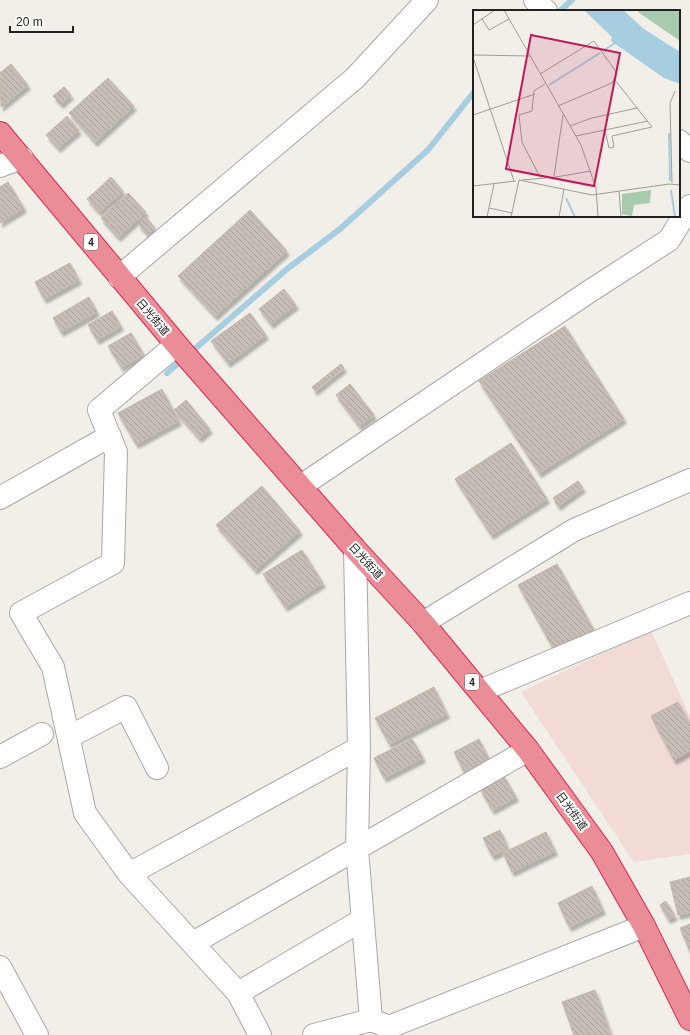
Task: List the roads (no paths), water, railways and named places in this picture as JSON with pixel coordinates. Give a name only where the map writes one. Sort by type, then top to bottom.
[{"type":"highway","name":"日光街道","points":[[0,133],[178,348],[423,624],[528,750],[602,852],[644,926],[690,1019]]},
{"type":"street","points":[[119,276],[355,78],[427,0]]},
{"type":"street","points":[[680,142],[690,150]]},
{"type":"street","points":[[0,166],[22,158]]},
{"type":"street","points":[[301,486],[587,293],[670,240],[690,208]]},
{"type":"street","points":[[178,348],[99,410],[116,452],[113,563],[21,613],[52,667],[69,737],[85,814],[129,874],[238,993],[260,1035]]},
{"type":"street","points":[[0,498],[110,436]]},
{"type":"street","points":[[423,624],[574,530],[690,480]]},
{"type":"street","points":[[355,549],[359,748],[357,849],[371,1020]]},
{"type":"street","points":[[480,691],[690,603]]},
{"type":"street","points":[[69,737],[126,707],[157,768]]},
{"type":"street","points":[[0,757],[42,734]]},
{"type":"street","points":[[129,874],[359,748]]},
{"type":"street","points":[[193,943],[528,750]]},
{"type":"street","points":[[238,993],[362,920]]},
{"type":"street","points":[[314,1035],[371,1020],[389,1027],[644,926]]},
{"type":"street","points":[[0,967],[37,1035]]},
{"type":"waterway","points":[[561,10],[572,0]]},
{"type":"waterway","points":[[167,373],[287,269],[340,229],[428,150],[473,93]]}]
